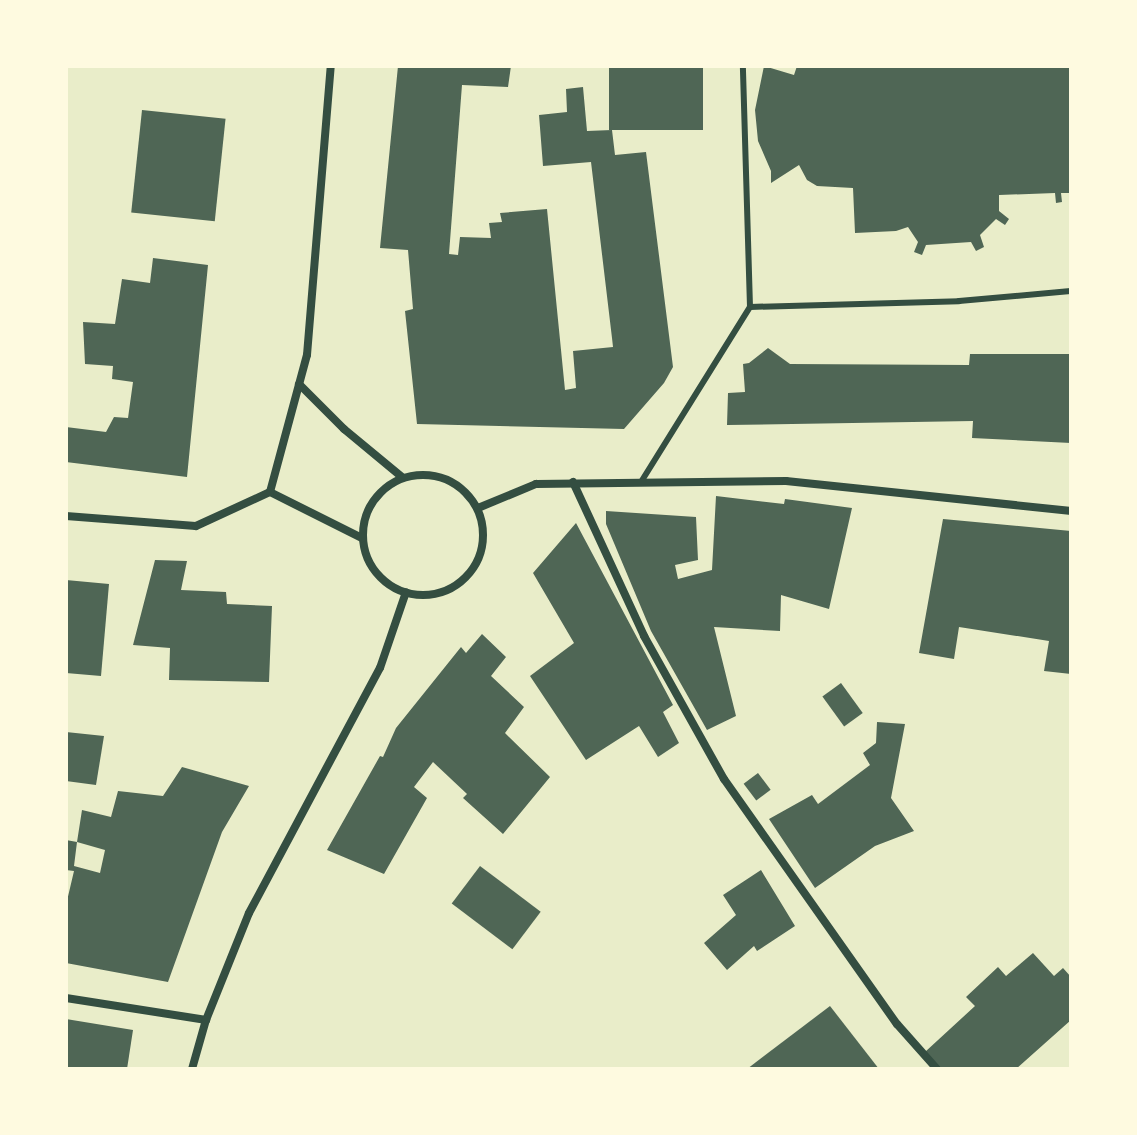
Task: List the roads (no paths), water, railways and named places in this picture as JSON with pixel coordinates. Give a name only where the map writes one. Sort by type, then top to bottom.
[{"type":"street","points":[[270,492],[307,355],[331,66]]},
{"type":"street","points":[[299,384],[344,429],[402,477]]},
{"type":"street","points":[[419,474],[454,482],[478,508],[484,544],[467,577],[453,588],[414,596],[378,576],[367,558],[362,538],[365,518],[373,501],[402,477],[419,474]]},
{"type":"street","points":[[478,508],[536,484],[786,481],[1071,511]]},
{"type":"street","points":[[573,482],[644,636],[724,779],[897,1024],[937,1069]]},
{"type":"street","points":[[66,516],[196,526],[270,492]]},
{"type":"street","points":[[270,492],[362,538]]},
{"type":"street","points":[[192,1069],[206,1020],[249,913],[380,668],[406,592]]},
{"type":"street","points":[[66,998],[206,1020]]},
{"type":"lane","points":[[641,482],[750,307],[743,66]]},
{"type":"lane","points":[[750,307],[959,301],[1071,291]]}]
